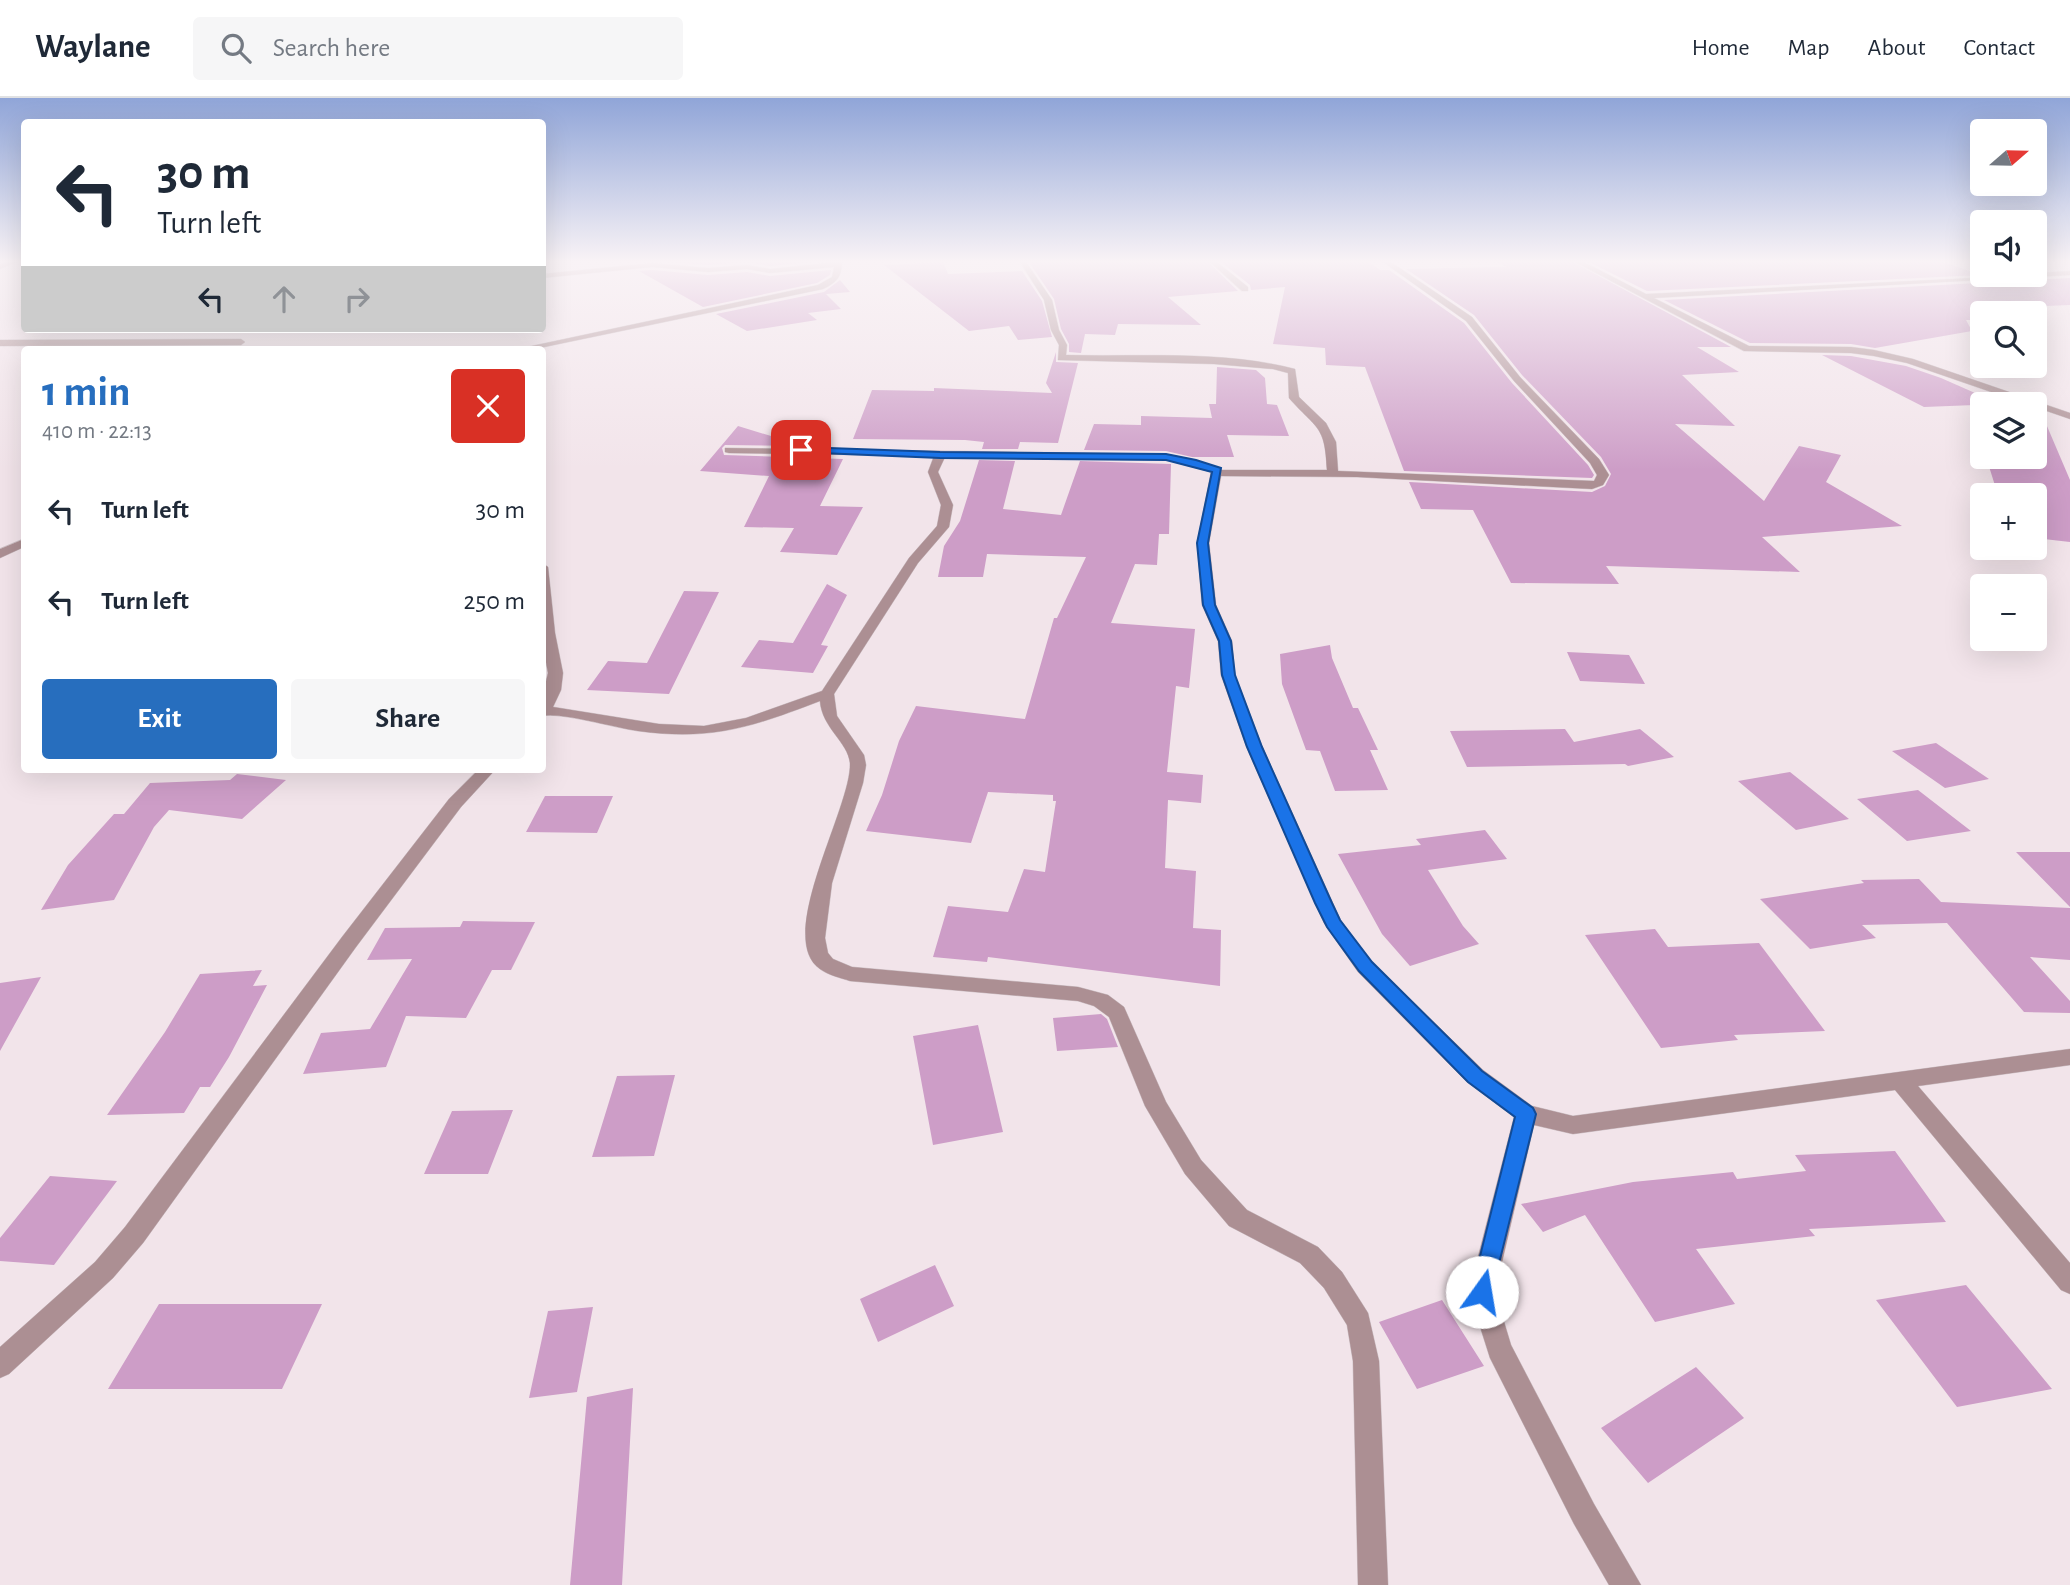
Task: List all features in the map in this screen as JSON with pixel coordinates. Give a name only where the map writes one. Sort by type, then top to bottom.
[{"type":"street","points":[[536,346],[606,331]]},
{"type":"street","points":[[1056,331],[1063,345],[1061,358],[1214,361],[1273,366],[1292,371],[1294,398],[1322,425],[1331,442],[1333,474]]},
{"type":"street","points":[[1216,473],[1333,474],[1592,486],[1599,482],[1603,475],[1595,461],[1517,379],[1479,331]]},
{"type":"street","points":[[1712,331],[1747,349],[1851,350],[1910,361],[2070,416]]},
{"type":"street","points":[[34,342],[52,333]]},
{"type":"street","points":[[0,343],[241,342]]},
{"type":"street","points":[[729,450],[1166,457],[1217,471],[1203,543],[1209,605],[1225,641],[1228,675],[1254,747],[1333,923],[1365,967],[1407,1009],[1475,1076],[1526,1114],[1573,1125],[2070,1057]]},
{"type":"street","points":[[546,711],[666,729],[706,730],[747,724],[827,694],[912,561],[943,527],[947,505],[933,472],[940,455]]},
{"type":"street","points":[[0,554],[21,544]]},
{"type":"street","points":[[546,613],[548,636],[557,667],[555,687],[546,705]]},
{"type":"street","points":[[827,694],[829,716],[856,755],[858,765],[855,783],[823,883],[815,938],[819,955],[826,964],[850,974],[1078,994],[1101,1000],[1117,1012],[1156,1106],[1193,1167],[1238,1218],[1308,1255],[1333,1280],[1359,1322],[1366,1360],[1373,1585]]},
{"type":"street","points":[[0,1364],[104,1270],[134,1235],[349,942],[455,803],[484,773]]},
{"type":"street","points":[[1900,1080],[2070,1282]]},
{"type":"street","points":[[1526,1114],[1482,1292],[1499,1349],[1584,1514],[1626,1585]]},
{"type":"building","points":[[1012,331],[1050,331],[1052,337],[1018,340]]},
{"type":"building","points":[[1062,331],[1116,331],[1115,335],[1085,334],[1081,353],[1069,352],[1069,344]]},
{"type":"building","points":[[1276,331],[1471,331],[1512,383],[1588,465],[1594,475],[1592,478],[1404,471],[1365,367],[1326,365],[1325,348],[1273,344]]},
{"type":"building","points":[[1487,331],[1702,331],[1731,347],[1697,347],[1739,372],[1682,375],[1735,426],[1675,424],[1764,501],[1799,446],[1841,455],[1826,482],[1902,526],[1762,537],[1800,572],[1606,566],[1619,584],[1511,583],[1473,510],[1421,509],[1409,482],[1592,492],[1605,486],[1611,474],[1601,457],[1522,375]]},
{"type":"building","points":[[1727,331],[1970,331],[1875,348],[1851,344],[1750,343]]},
{"type":"building","points":[[1056,352],[1056,362],[1078,363],[1058,443],[1020,442],[1018,449],[982,449],[984,442],[965,440],[853,439],[872,390],[934,391],[934,388],[1052,393],[1046,383]]},
{"type":"building","points":[[1822,355],[1851,356],[1906,366],[1973,392],[1970,392],[1970,405],[1924,407]]},
{"type":"building","points":[[1217,367],[1256,370],[1265,378],[1267,404],[1277,405],[1289,436],[1227,435],[1234,457],[1192,457],[1166,451],[1084,450],[1094,424],[1141,425],[1141,416],[1212,418],[1209,404],[1216,404]]},
{"type":"building","points":[[738,426],[804,446],[725,445],[722,448],[724,455],[843,459],[820,506],[863,507],[837,555],[780,552],[794,528],[744,527],[769,476],[700,471]]},
{"type":"building","points":[[2047,426],[2070,480],[2070,542],[2047,539],[2047,483],[1994,483],[1990,469],[2047,469]]},
{"type":"building","points":[[979,460],[1015,461],[1003,509],[1061,515],[1080,461],[1171,464],[1169,534],[1159,534],[1157,565],[1135,564],[1111,623],[1195,629],[1189,688],[1176,686],[1167,772],[1203,775],[1201,803],[1168,800],[1165,868],[1196,871],[1193,928],[1221,930],[1220,986],[988,957],[987,962],[933,957],[948,906],[1008,912],[1024,869],[1045,872],[1056,801],[1053,801],[1053,795],[988,792],[971,843],[866,831],[882,795],[899,741],[916,706],[1025,719],[1054,618],[1057,618],[1086,557],[987,554],[983,577],[938,577],[944,546],[960,521]]},
{"type":"building","points":[[827,584],[847,595],[821,645],[828,646],[813,673],[741,667],[759,640],[793,643]]},
{"type":"building","points":[[684,591],[719,592],[669,694],[587,690],[608,661],[647,663]]},
{"type":"building","points":[[1330,645],[1332,658],[1353,708],[1358,708],[1378,750],[1370,750],[1388,790],[1335,791],[1320,751],[1306,750],[1282,684],[1280,654]]},
{"type":"building","points":[[1567,652],[1629,655],[1645,684],[1580,681]]},
{"type":"building","points":[[1565,729],[1574,742],[1640,729],[1674,757],[1628,766],[1467,767],[1450,731]]},
{"type":"building","points":[[1936,743],[1989,779],[1945,788],[1892,751]]},
{"type":"building","points":[[1790,772],[1849,819],[1796,830],[1738,781]]},
{"type":"building","points":[[237,774],[286,780],[242,819],[169,810],[154,827],[114,900],[41,910],[68,865],[114,814],[124,814],[150,783],[230,780]]},
{"type":"building","points":[[1918,790],[1971,831],[1907,841],[1857,799]]},
{"type":"building","points":[[545,796],[613,796],[597,833],[526,832]]},
{"type":"building","points":[[1485,830],[1507,859],[1428,870],[1463,926],[1479,944],[1410,966],[1382,934],[1338,854],[1421,845],[1416,839]]},
{"type":"building","points":[[2016,852],[2070,852],[2070,907]]},
{"type":"building","points":[[1919,879],[1941,902],[2070,908],[2070,960],[2030,957],[2070,1001],[2070,1013],[2024,1012],[1947,923],[1862,925],[1876,938],[1810,949],[1760,899],[1864,883],[1861,880]]},
{"type":"building","points":[[463,921],[535,922],[511,970],[492,970],[466,1018],[406,1016],[386,1067],[303,1074],[321,1033],[370,1029],[412,959],[367,960],[385,928],[460,927]]},
{"type":"building","points":[[1655,929],[1668,947],[1759,943],[1825,1031],[1734,1035],[1738,1040],[1661,1048],[1585,935]]},
{"type":"building","points":[[262,970],[253,986],[267,985],[229,1057],[210,1087],[200,1087],[184,1113],[107,1115],[165,1032],[200,974]]},
{"type":"building","points":[[41,977],[0,1051],[0,983]]},
{"type":"building","points":[[1101,1014],[1107,1019],[1118,1047],[1057,1051],[1053,1018]]},
{"type":"building","points":[[978,1025],[1003,1132],[933,1145],[913,1036]]},
{"type":"building","points":[[675,1075],[654,1156],[592,1157],[617,1076]]},
{"type":"building","points":[[513,1110],[488,1174],[424,1174],[452,1111]]},
{"type":"building","points":[[1895,1151],[1946,1222],[1809,1229],[1815,1236],[1696,1249],[1735,1304],[1655,1322],[1585,1215],[1543,1232],[1521,1204],[1633,1182],[1733,1172],[1737,1179],[1806,1171],[1795,1155]]},
{"type":"building","points":[[50,1176],[117,1181],[54,1265],[0,1261],[0,1238]]},
{"type":"building","points":[[935,1265],[954,1306],[878,1342],[860,1299]]},
{"type":"building","points":[[1966,1285],[2052,1389],[1957,1407],[1876,1300]]},
{"type":"building","points":[[1442,1300],[1484,1366],[1417,1389],[1379,1322]]},
{"type":"building","points":[[159,1304],[322,1304],[282,1389],[108,1389]]},
{"type":"building","points":[[593,1307],[577,1392],[529,1398],[548,1311]]},
{"type":"building","points":[[1696,1367],[1744,1418],[1648,1483],[1601,1428]]},
{"type":"building","points":[[633,1388],[622,1585],[570,1585],[587,1397]]},
{"type":"route","points":[[801,450],[940,455],[1166,457],[1217,471],[1203,543],[1209,605],[1225,641],[1228,675],[1254,747],[1333,923],[1365,967],[1407,1009],[1475,1076],[1526,1114],[1482,1292]]}]
